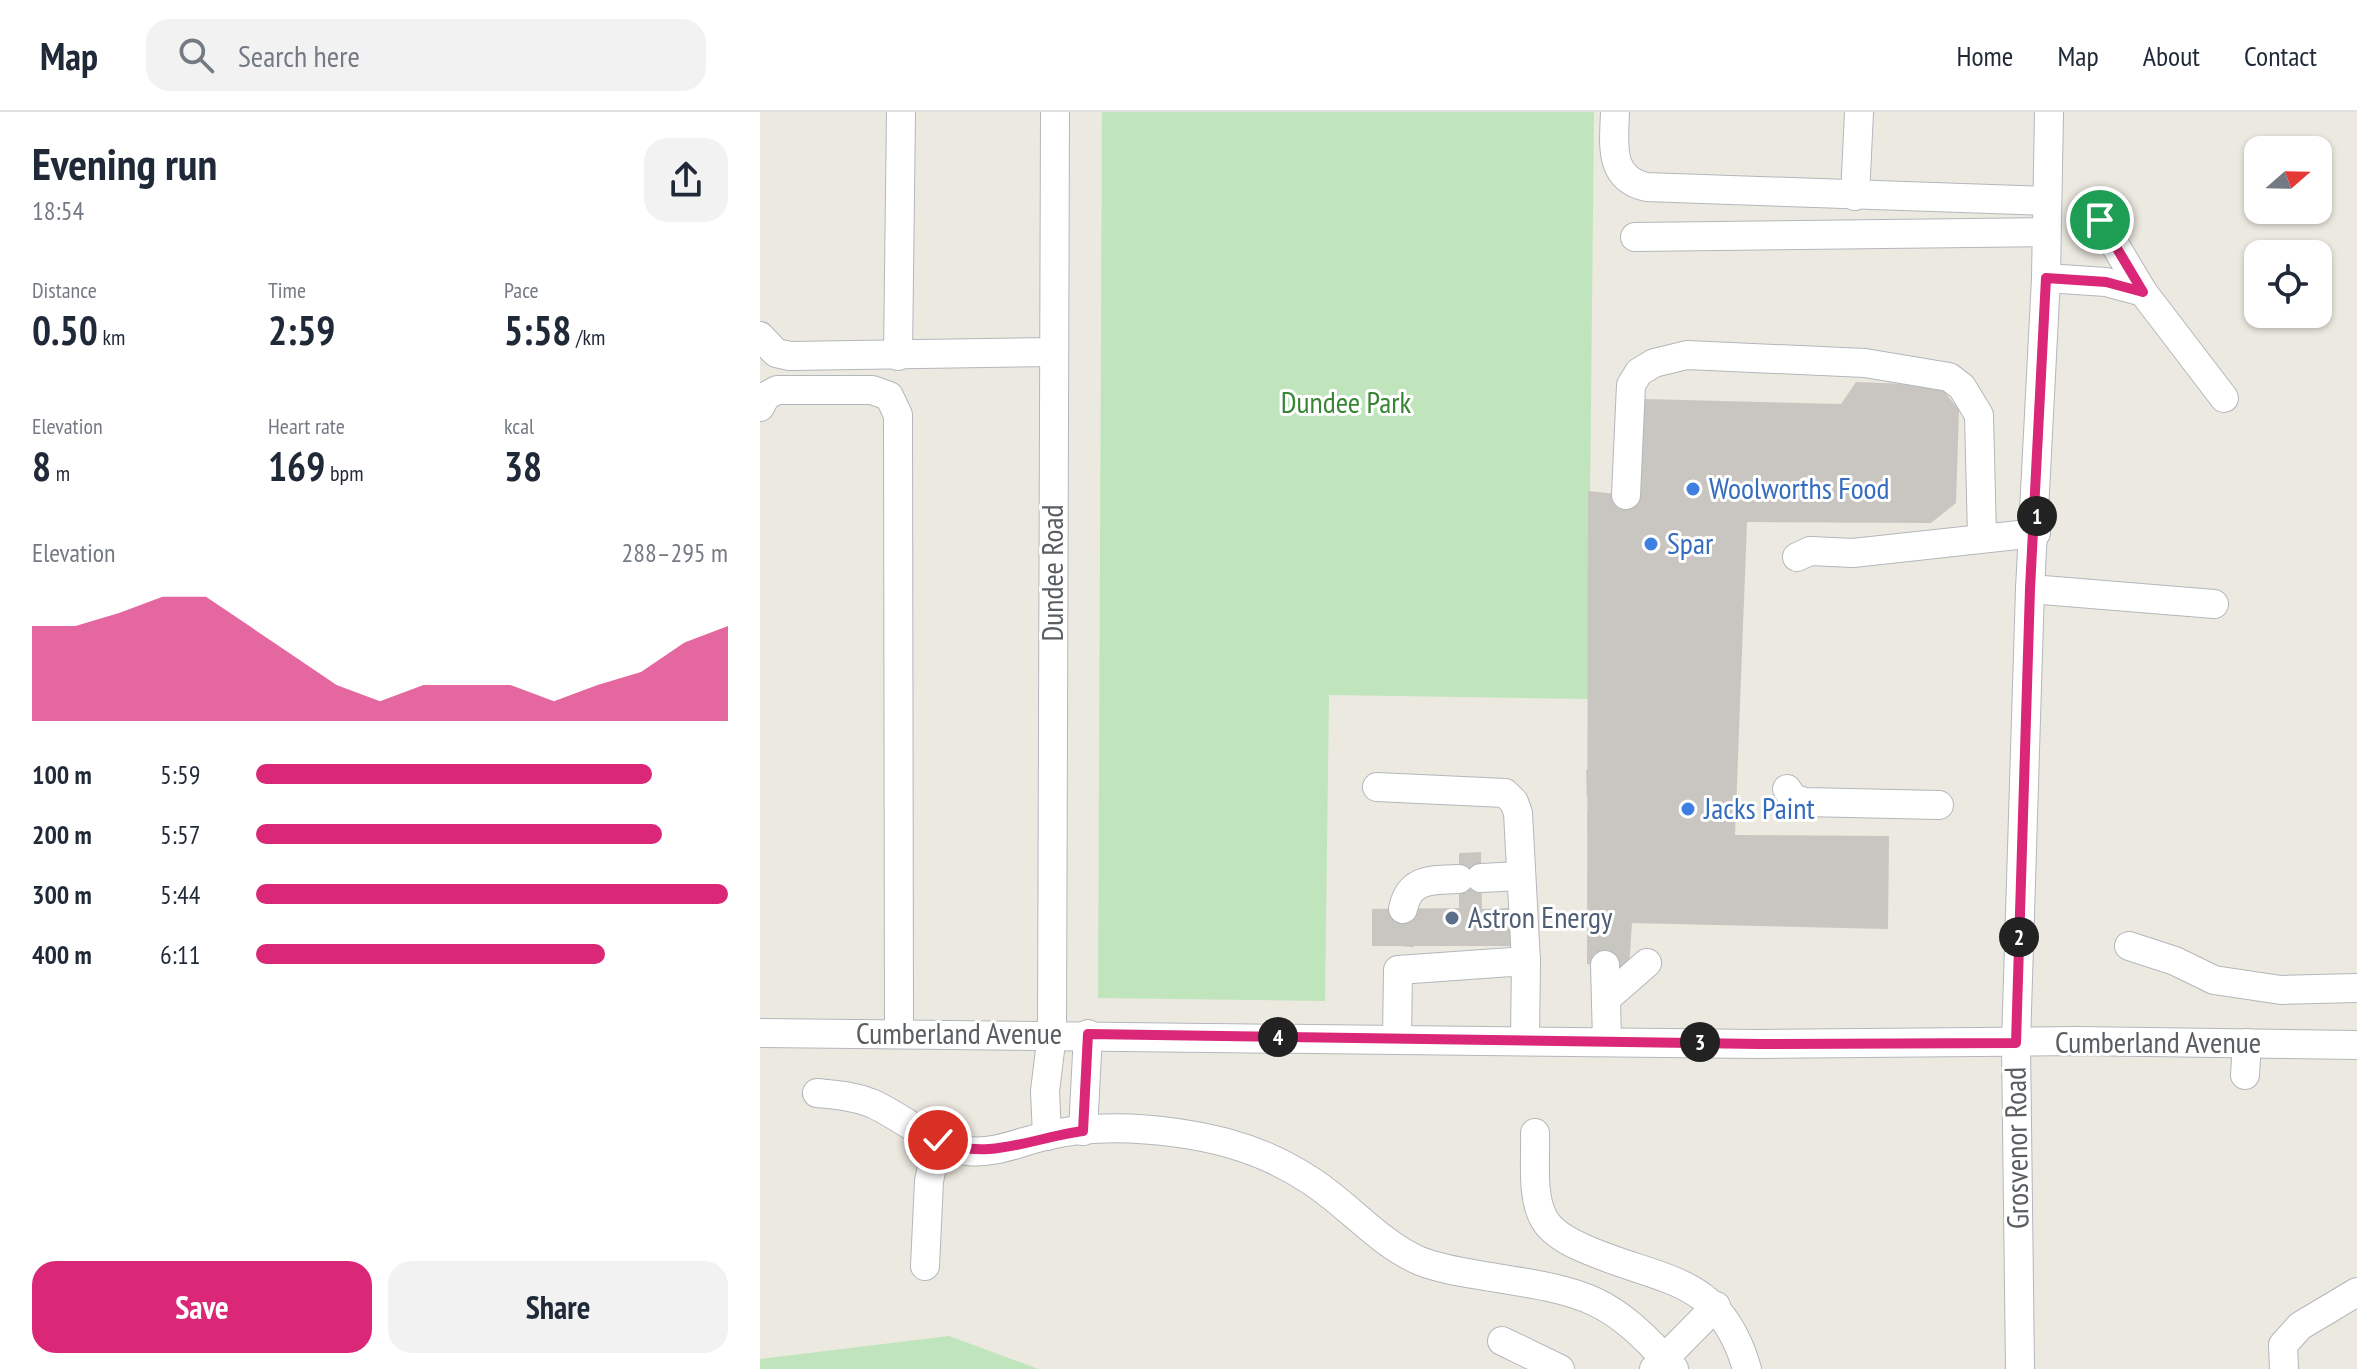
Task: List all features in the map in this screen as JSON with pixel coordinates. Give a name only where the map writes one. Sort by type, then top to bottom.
[{"type":"street","points":[[898,356],[901,112]]},
{"type":"street","name":"Dundee Road","points":[[1047,1136],[1045,1091],[1052,1034],[1055,112]]},
{"type":"street","points":[[1615,112],[1615,162],[1631,184],[1855,196],[2046,201]]},
{"type":"street","points":[[1855,196],[1859,112]]},
{"type":"street","name":"Grosvenor Road","points":[[2020,1369],[2016,1043],[2030,589],[2036,533],[2046,278],[2049,112]]},
{"type":"street","points":[[2100,220],[2143,292],[2224,398]]},
{"type":"street","points":[[1635,237],[2045,232]]},
{"type":"street","points":[[2046,278],[2106,282],[2143,292]]},
{"type":"street","points":[[760,336],[776,353],[790,356],[1054,352]]},
{"type":"street","points":[[1626,495],[1631,385],[1639,372],[1654,363],[1687,355],[1865,363],[1949,377],[1972,400],[1979,415],[1982,439],[1982,536]]},
{"type":"street","points":[[760,407],[766,396],[777,390],[872,390],[889,396],[898,415],[899,1034]]},
{"type":"street","points":[[1797,557],[1810,551],[1853,553],[1982,536],[2036,533]]},
{"type":"street","points":[[2030,589],[2214,604]]},
{"type":"street","points":[[1377,787],[1505,793],[1510,796],[1518,813],[1526,961],[1525,1040]]},
{"type":"street","points":[[1787,789],[1793,798],[1805,802],[1939,805]]},
{"type":"street","points":[[1403,909],[1406,894],[1419,883],[1521,876]]},
{"type":"street","points":[[2129,946],[2175,961],[2214,980],[2281,990],[2357,988]]},
{"type":"street","points":[[1397,1039],[1399,958],[1526,961]]},
{"type":"street","points":[[1607,998],[1647,963]]},
{"type":"street","points":[[1605,965],[1607,1040]]},
{"type":"street","name":"Cumberland Avenue","points":[[760,1033],[1088,1034],[1759,1044],[2357,1045]]},
{"type":"street","points":[[1083,1131],[1088,1034]]},
{"type":"street","points":[[2245,1075],[2247,1043]]},
{"type":"street","points":[[817,1093],[870,1103],[952,1147],[980,1150],[1083,1131],[1141,1129],[1180,1133],[1264,1155],[1309,1179],[1390,1244],[1421,1261],[1450,1270],[1562,1287],[1590,1297],[1643,1335],[1664,1365],[1716,1306]]},
{"type":"street","points":[[1535,1133],[1539,1203],[1544,1219],[1554,1231],[1588,1250],[1692,1287],[1716,1306],[1741,1347],[1747,1369]]},
{"type":"street","points":[[925,1266],[929,1181],[938,1140]]},
{"type":"street","points":[[2284,1369],[2283,1345],[2300,1326],[2357,1292]]},
{"type":"street","points":[[1502,1341],[1560,1369]]},
{"type":"green space","name":"Dundee Park","points":[[1102,112],[1594,112],[1588,699],[1329,695],[1325,1001],[1098,998]]},
{"type":"green space","points":[[949,1336],[1038,1369],[760,1369],[760,1359]]},
{"type":"building","points":[[1856,382],[1939,385],[1959,410],[1956,503],[1931,523],[1747,522],[1735,835],[1889,836],[1888,929],[1632,923],[1629,968],[1587,964],[1588,491],[1638,496],[1645,399],[1841,404]]},
{"type":"building","points":[[1481,852],[1482,909],[1511,908],[1511,946],[1372,946],[1372,909],[1459,908],[1459,853]]},
{"type":"tunnel","points":[[1605,965],[1600,766],[1624,696],[1626,495]]},
{"type":"tunnel","points":[[1400,946],[1403,909]]},
{"type":"place","name":"Woolworths Food","points":[[1693,489]]},
{"type":"place","name":"Spar","points":[[1651,544]]},
{"type":"place","name":"Jacks Paint","points":[[1688,809]]},
{"type":"place","name":"Astron Energy","points":[[1452,918]]},
{"type":"route","points":[[938,1140],[969,1151],[992,1150],[1047,1136],[1083,1131],[1088,1034],[1759,1044],[2016,1043],[2030,589],[2036,533],[2046,278],[2106,282],[2143,292],[2100,220]]}]
